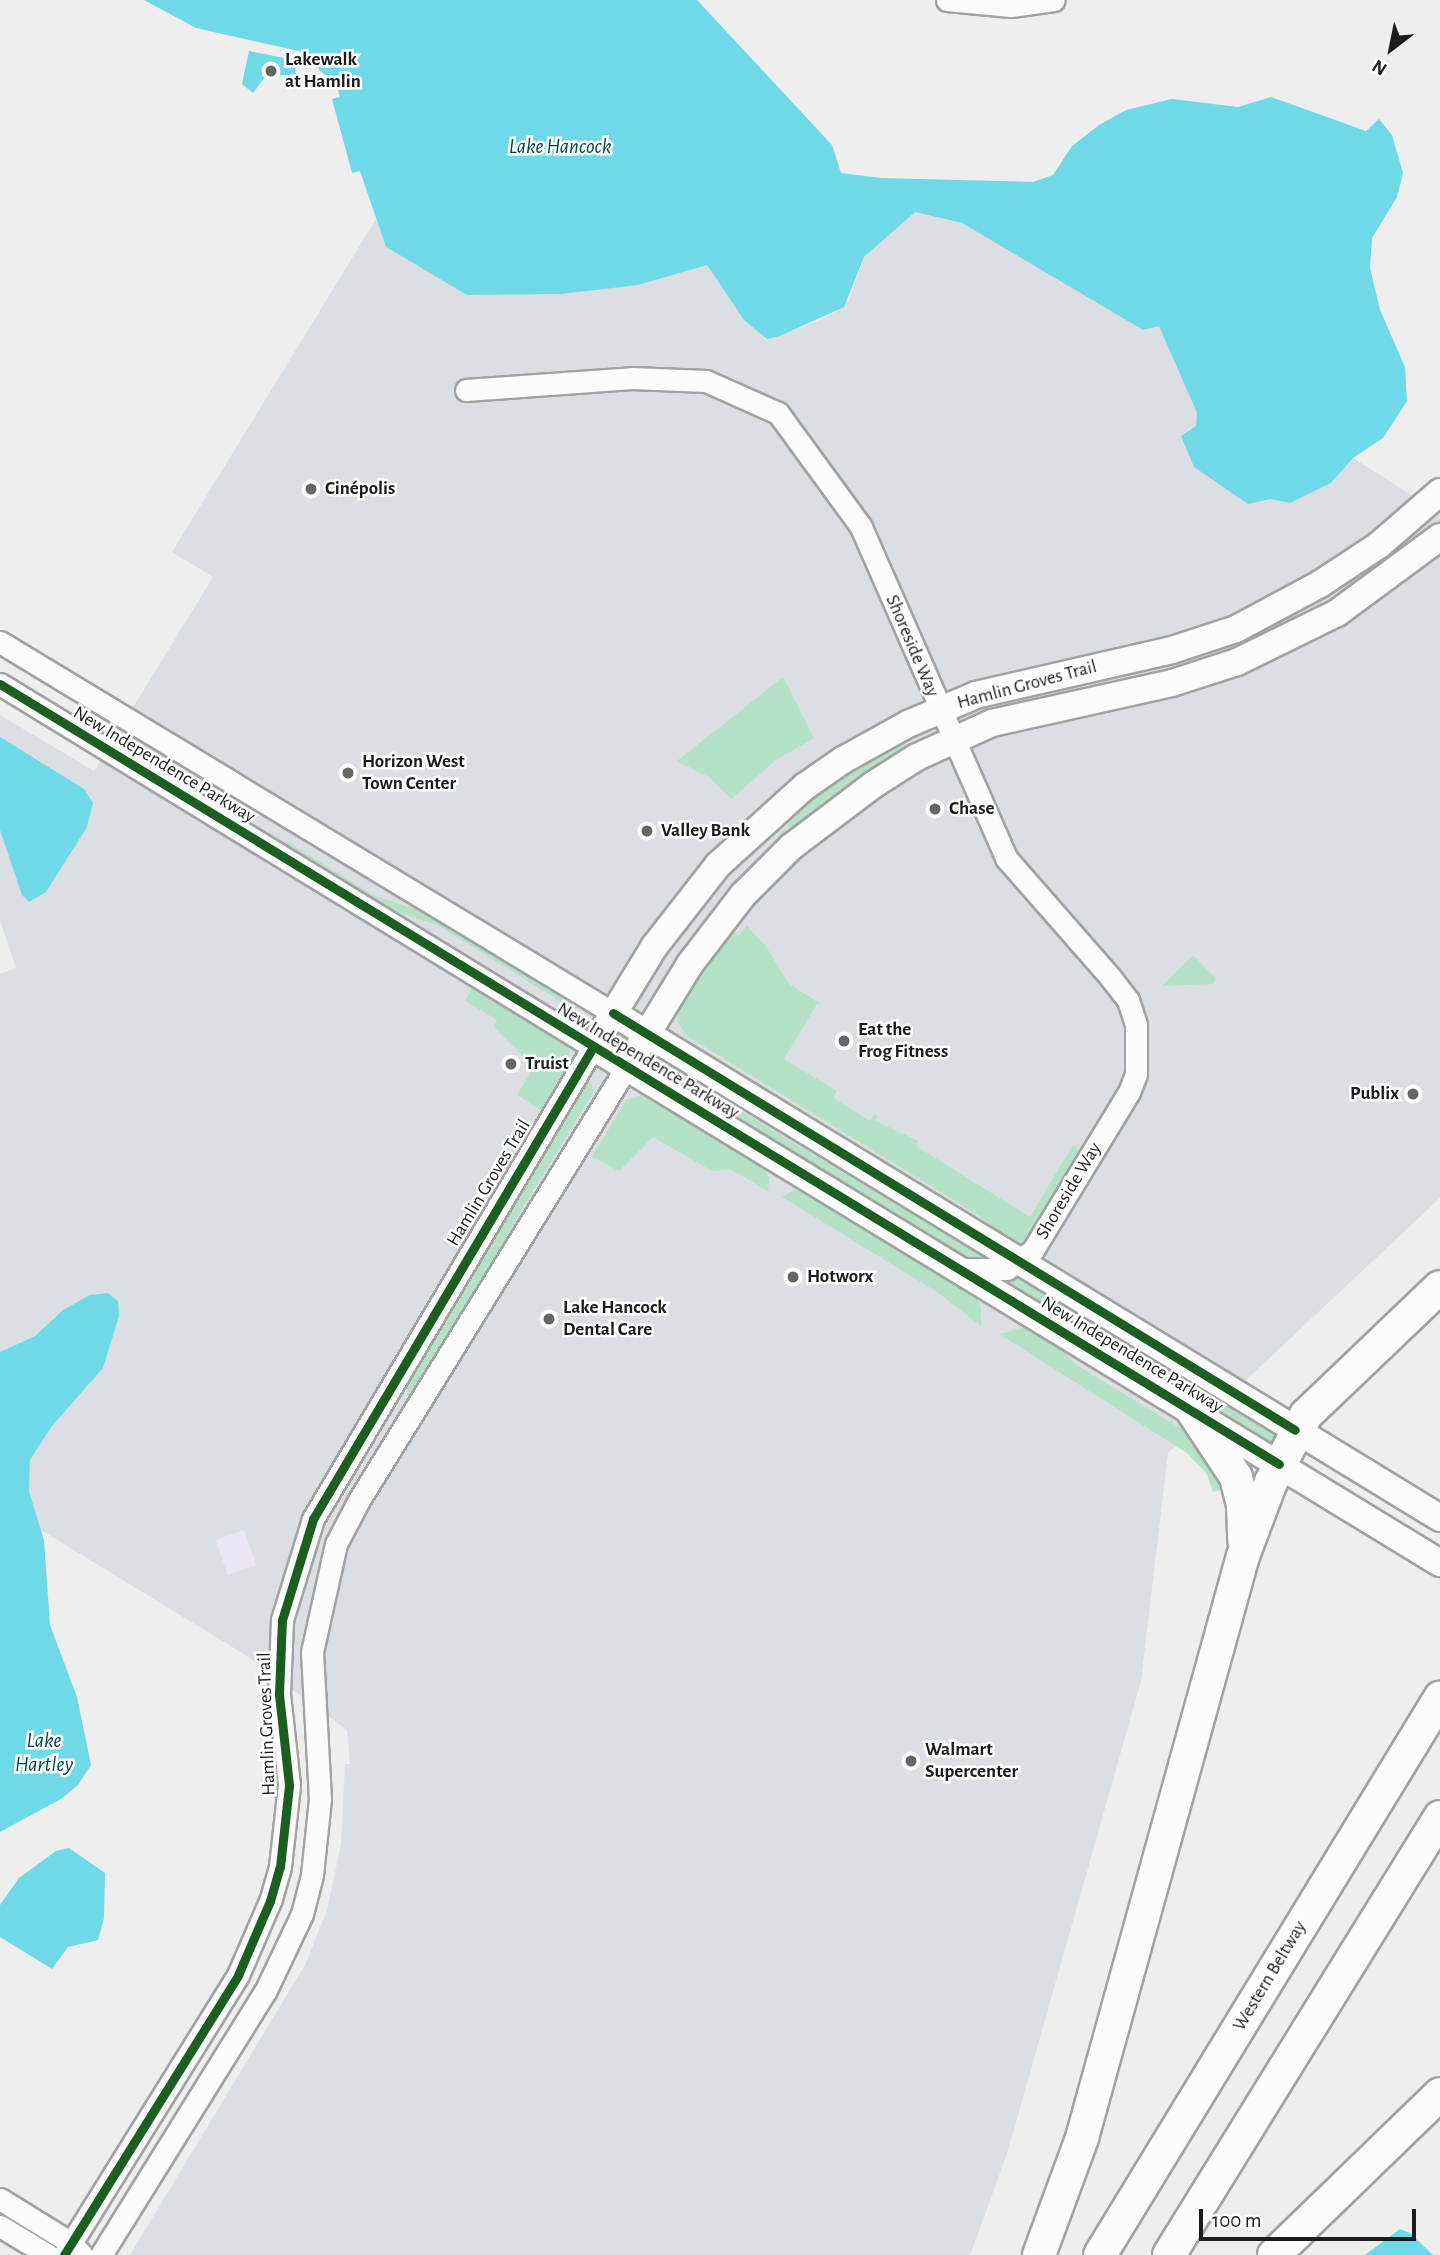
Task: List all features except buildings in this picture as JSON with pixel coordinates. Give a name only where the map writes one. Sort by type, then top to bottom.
[{"type":"highway","points":[[1039,2255],[1082,2137],[1242,1556],[1279,1464],[1295,1430],[1440,1287]]},
{"type":"highway","points":[[1194,1412],[1236,1477],[1243,1505],[1242,1556]]},
{"type":"highway","name":"Western Beltway","points":[[1100,2255],[1440,1698]]},
{"type":"highway","points":[[1169,2255],[1440,1817]]},
{"type":"highway","points":[[1274,2255],[1440,2095]]},
{"type":"main road","name":"Hamlin Groves Trail","points":[[593,1047],[669,925],[737,845],[822,774],[938,710],[1026,681],[1172,650],[1236,629],[1320,584],[1379,545],[1440,492]]},
{"type":"main road","name":"Hamlin Groves Trail","points":[[626,1068],[708,939],[764,873],[853,799],[951,740],[992,723],[1172,683],[1237,662],[1337,613],[1440,537]]},
{"type":"main road","name":"New Independence Parkway","points":[[613,1013],[1440,1518]]},
{"type":"main road","name":"New Independence Parkway","points":[[593,1047],[1440,1563]]},
{"type":"street","points":[[947,0],[1011,6],[1054,0]]},
{"type":"street","name":"Shoreside Way","points":[[466,390],[632,378],[706,381],[778,413],[861,527],[951,740],[1006,858],[1110,977],[1128,1000],[1136,1024],[1136,1074],[1129,1092],[1022,1262]]},
{"type":"street","name":"New Independence Parkway","points":[[0,642],[613,1013]]},
{"type":"street","name":"New Independence Parkway","points":[[0,684],[593,1047]]},
{"type":"street","name":"Hamlin Groves Trail","points":[[73,2251],[237,1975],[270,1901],[280,1867],[289,1785],[279,1694],[282,1620],[313,1519],[593,1047]]},
{"type":"street","name":"Hamlin Groves Trail","points":[[101,2255],[265,1992],[302,1914],[312,1875],[320,1799],[311,1686],[319,1608],[336,1544],[395,1443],[626,1068]]},
{"type":"street","points":[[951,1266],[993,1273],[1022,1262]]},
{"type":"street","points":[[365,1428],[395,1443]]},
{"type":"street","points":[[0,2199],[73,2251]]},
{"type":"street","points":[[0,2226],[48,2255]]},
{"type":"shaded area","points":[[914,212],[962,223],[1143,330],[1159,325],[1197,413],[1197,426],[1181,436],[1270,499],[1290,503],[1331,483],[1353,458],[1440,513],[1440,1198],[1168,1453],[1141,1681],[1007,2154],[970,2255],[130,2255],[306,1963],[327,1910],[341,1844],[345,1764],[350,1764],[347,1730],[247,1656],[41,1530],[29,1491],[30,1460],[52,1426],[103,1368],[119,1316],[63,1310],[35,1336],[0,1352],[0,974],[16,968],[0,921],[0,715],[94,771],[213,577],[172,552],[376,219],[386,247],[421,268],[503,295],[638,285],[707,265],[744,320],[780,336],[829,316],[849,301],[864,257]]},
{"type":"shaded area","points":[[244,1530],[256,1565],[228,1575],[216,1540]]},
{"type":"green space","points":[[783,677],[814,738],[776,760],[731,799],[709,777],[677,761]]},
{"type":"green space","points":[[902,741],[891,748],[905,745],[904,749],[797,823],[653,998],[706,916],[749,867],[756,867],[782,831],[789,830],[788,825],[815,791]]},
{"type":"green space","points":[[288,842],[373,895],[438,917],[578,1007],[573,1009],[439,926],[372,903],[283,848]]},
{"type":"green space","points":[[747,926],[765,945],[789,984],[823,1005],[817,1004],[784,1059],[837,1091],[833,1098],[870,1121],[874,1114],[879,1117],[874,1120],[918,1141],[916,1146],[1030,1217],[1073,1145],[1079,1150],[1081,1155],[1031,1237],[1016,1243],[1001,1237],[981,1217],[687,1036],[678,1023],[677,1007],[717,944],[733,930],[738,936]]},
{"type":"green space","points":[[1193,955],[1216,979],[1212,984],[1162,986]]},
{"type":"green space","points":[[474,984],[569,1047],[571,1064],[544,1112],[517,1095],[529,1075],[528,1061],[494,1027],[497,1020],[465,1001]]},
{"type":"green space","points":[[665,1065],[893,1203],[925,1214],[990,1258],[989,1262],[975,1262],[867,1196],[836,1186],[658,1072]]},
{"type":"green space","points":[[590,1081],[594,1091],[510,1229],[499,1260],[412,1397],[407,1396],[407,1387],[483,1259],[494,1227],[583,1082]]},
{"type":"green space","points":[[646,1094],[763,1165],[769,1178],[768,1191],[730,1169],[712,1171],[653,1137],[619,1171],[592,1157],[626,1100]]},
{"type":"green space","points":[[794,1190],[807,1192],[973,1293],[981,1307],[981,1326],[937,1292],[782,1197]]},
{"type":"green space","points":[[1023,1275],[1279,1431],[1274,1448],[991,1280]]},
{"type":"green space","points":[[1028,1326],[1051,1339],[1075,1364],[1198,1439],[1231,1487],[1213,1492],[1207,1474],[1187,1453],[999,1334]]},
{"type":"water","name":"Lake Hancock","points":[[144,0],[697,0],[832,145],[841,173],[881,178],[1033,182],[1053,175],[1072,146],[1099,125],[1126,110],[1172,99],[1238,107],[1271,97],[1366,131],[1379,119],[1392,135],[1403,173],[1397,197],[1372,238],[1370,268],[1380,310],[1405,367],[1407,401],[1383,438],[1353,458],[1331,483],[1290,503],[1270,499],[1248,504],[1194,467],[1181,436],[1196,426],[1197,413],[1159,326],[1143,330],[962,223],[915,212],[864,257],[844,307],[780,336],[767,339],[744,320],[707,265],[638,285],[561,294],[467,295],[386,247],[360,171],[352,173],[332,99],[340,97],[337,86],[299,51],[196,28]]},
{"type":"water","name":"Lakewalk at Hamlin","points":[[249,51],[294,60],[296,74],[265,77],[253,93],[242,84]]},
{"type":"water","points":[[0,737],[84,789],[93,803],[87,827],[46,892],[29,902],[22,895],[0,830]]},
{"type":"water","name":"Lake Hartley","points":[[108,1293],[118,1301],[119,1316],[103,1368],[52,1426],[30,1460],[29,1491],[44,1540],[50,1625],[77,1697],[91,1765],[78,1785],[61,1799],[0,1832],[0,1352],[35,1336],[63,1310],[90,1295]]},
{"type":"water","points":[[69,1848],[105,1873],[104,1918],[98,1940],[68,1947],[52,1969],[0,1937],[0,1905],[19,1878],[56,1851]]},
{"type":"water","points":[[1400,2229],[1410,2233],[1433,2255],[1365,2255]]},
{"type":"cycle path","points":[[0,684],[1279,1464]]},
{"type":"cycle path","points":[[613,1013],[1295,1430]]},
{"type":"cycle path","points":[[64,2255],[238,1975],[270,1901],[280,1867],[289,1785],[279,1694],[282,1620],[313,1519],[593,1047]]},
{"type":"place","name":"Lakewalk at Hamlin","points":[[271,71]]},
{"type":"place","name":"Cinépolis","points":[[311,489]]},
{"type":"place","name":"Horizon West Town Center","points":[[348,773]]},
{"type":"place","name":"Chase","points":[[935,809]]},
{"type":"place","name":"Valley Bank","points":[[647,831]]},
{"type":"place","name":"Eat the Frog Fitness","points":[[844,1041]]},
{"type":"place","name":"Truist","points":[[511,1064]]},
{"type":"place","name":"Publix","points":[[1413,1094]]},
{"type":"place","name":"Hotworx","points":[[793,1277]]},
{"type":"place","name":"Lake Hancock Dental Care","points":[[549,1319]]},
{"type":"place","name":"Walmart Supercenter","points":[[911,1761]]}]
